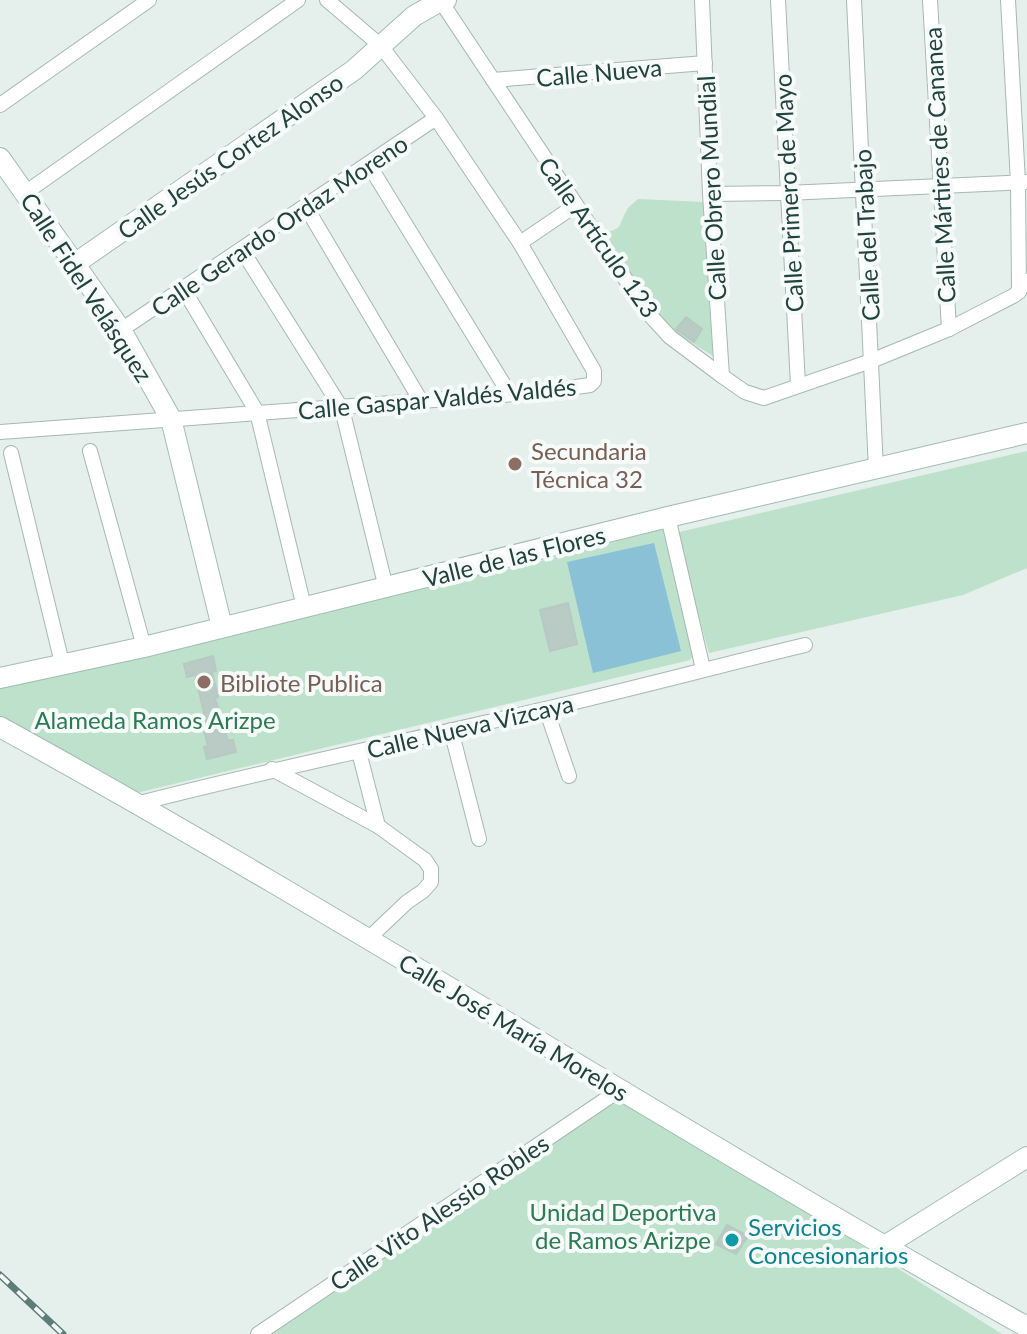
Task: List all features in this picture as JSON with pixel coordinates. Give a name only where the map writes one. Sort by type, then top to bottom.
[{"type":"street","points":[[0,105],[149,0]]},
{"type":"street","points":[[25,193],[298,0]]},
{"type":"street","name":"Calle Gaspar Valdés Valdés","points":[[0,432],[257,412],[342,409],[590,385],[594,371],[520,243],[436,118],[381,46],[327,0]]},
{"type":"street","points":[[440,0],[446,0]]},
{"type":"street","name":"Calle Jesús Cortez Alonso","points":[[76,263],[354,70],[414,16],[440,0]]},
{"type":"street","name":"Calle Artículo 123","points":[[440,0],[648,313],[670,337],[745,392],[764,398],[871,361],[949,329],[1023,286]]},
{"type":"street","name":"Calle Obrero Mundial","points":[[702,0],[722,376]]},
{"type":"street","name":"Calle Primero de Mayo","points":[[778,0],[798,385]]},
{"type":"street","name":"Calle del Trabajo","points":[[854,0],[876,470]]},
{"type":"street","name":"Calle Mártires de Cananea","points":[[930,0],[949,329]]},
{"type":"street","points":[[1008,0],[1022,182],[1023,286]]},
{"type":"street","name":"Calle Nueva","points":[[493,80],[705,63]]},
{"type":"street","name":"Calle Gerardo Ordaz Moreno","points":[[121,330],[436,118]]},
{"type":"street","name":"Calle Fidel Velásquez","points":[[0,158],[121,330],[171,419],[222,627]]},
{"type":"street","points":[[369,165],[509,393]]},
{"type":"street","points":[[710,194],[1022,182]]},
{"type":"street","points":[[520,243],[576,205]]},
{"type":"street","points":[[306,207],[421,401]]},
{"type":"street","points":[[242,250],[342,409],[386,588]]},
{"type":"street","points":[[184,290],[257,412],[304,607]]},
{"type":"street","name":"Valle de las Flores","points":[[0,678],[144,647],[668,517],[1027,433]]},
{"type":"street","points":[[90,451],[144,647]]},
{"type":"street","points":[[11,453],[62,663]]},
{"type":"street","points":[[668,517],[703,669]]},
{"type":"street","name":"Calle Nueva Vizcaya","points":[[136,804],[272,769],[546,709],[805,645]]},
{"type":"street","points":[[546,709],[569,776]]},
{"type":"street","name":"Calle José María Morelos","points":[[0,727],[621,1089],[883,1247],[1027,1327]]},
{"type":"street","points":[[451,730],[479,839]]},
{"type":"street","points":[[359,752],[378,826]]},
{"type":"street","points":[[272,769],[378,826],[425,860],[431,869],[431,882],[367,940]]},
{"type":"street","name":"Calle Vito Alessio Robles","points":[[258,1334],[621,1089]]},
{"type":"street","points":[[883,1247],[1027,1157]]},
{"type":"green space","points":[[638,199],[703,202],[713,356],[657,321],[602,232],[617,228]]},
{"type":"green space","points":[[1027,451],[1027,568],[963,595],[709,653],[675,533]]},
{"type":"green space","name":"Alameda Ramos Arizpe","points":[[663,529],[695,654],[690,660],[132,794],[0,719],[0,684],[529,564]]},
{"type":"green space","name":"Unidad Deportiva de Ramos Arizpe","points":[[621,1094],[1002,1334],[265,1334]]},
{"type":"water","points":[[654,543],[681,651],[593,673],[567,562]]},
{"type":"building","points":[[686,317],[702,329],[694,342],[676,329]]},
{"type":"building","points":[[568,603],[577,644],[550,651],[540,610]]},
{"type":"building","points":[[213,656],[216,671],[212,672],[218,697],[215,698],[228,741],[233,740],[236,752],[207,759],[204,747],[208,746],[202,722],[206,721],[195,675],[187,677],[184,664]]},
{"type":"building","name":"Servicios Concesionarios","points":[[727,1225],[748,1236],[736,1254],[716,1244]]},
{"type":"railway","points":[[0,1275],[63,1334]]},
{"type":"place","name":"Secundaria Técnica 32","points":[[515,464]]},
{"type":"place","name":"Bibliote Publica","points":[[204,682]]},
{"type":"place","name":"Servicios Concesionarios","points":[[732,1240]]}]
